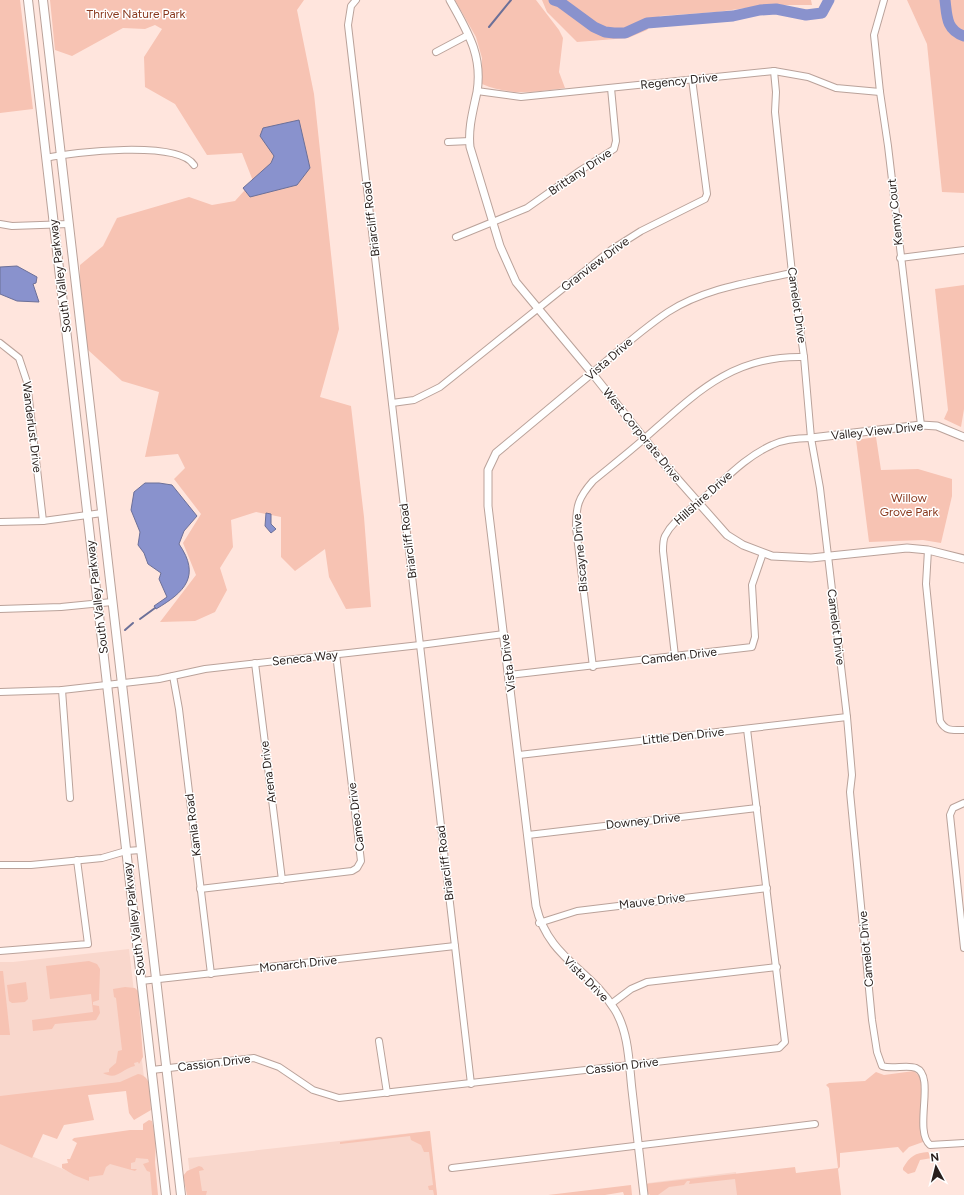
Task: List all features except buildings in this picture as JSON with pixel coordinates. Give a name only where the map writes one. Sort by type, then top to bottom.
[{"type":"main road","name":"South Valley Parkway","points":[[28,0],[166,1195]]},
{"type":"main road","name":"South Valley Parkway","points":[[43,0],[181,1195]]},
{"type":"main road","points":[[30,13],[44,11]]},
{"type":"street","name":"Briarcliff Road","points":[[356,0],[351,6],[348,24],[471,1084]]},
{"type":"street","name":"West Corporate Drive","points":[[450,0],[476,50],[478,62],[477,91],[470,124],[470,141],[492,224],[502,252],[516,282],[698,503],[727,535],[743,545],[772,556],[826,556],[893,549],[928,550],[964,559]]},
{"type":"street","name":"Kenny Court","points":[[884,0],[874,35],[920,425]]},
{"type":"street","points":[[436,52],[468,35]]},
{"type":"street","name":"Regency Drive","points":[[477,91],[521,97],[774,71],[808,77],[836,88],[880,92]]},
{"type":"street","name":"Camelot Drive","points":[[774,71],[776,92],[774,112],[792,273],[804,357],[811,438],[820,488],[826,556],[847,718],[852,776],[850,792],[872,1020],[877,1052],[882,1066],[886,1068],[911,1067],[918,1068],[922,1073],[925,1087],[923,1132],[926,1141],[930,1145],[964,1143]]},
{"type":"street","name":"Granview Drive","points":[[392,403],[414,400],[440,387],[611,250],[641,231],[705,199],[707,194],[692,80]]},
{"type":"street","name":"Brittany Drive","points":[[492,224],[527,208],[614,149],[616,141],[611,88]]},
{"type":"street","points":[[448,142],[470,141]]},
{"type":"street","points":[[46,158],[61,155],[132,149],[179,156],[191,161],[194,165]]},
{"type":"street","points":[[0,224],[12,226],[68,224]]},
{"type":"street","points":[[456,237],[469,231],[492,224]]},
{"type":"street","points":[[900,258],[964,250]]},
{"type":"street","name":"Vista Drive","points":[[644,1195],[626,1039],[616,1012],[600,990],[554,947],[540,923],[536,906],[488,506],[488,470],[496,453],[508,442],[629,341],[678,306],[695,298],[732,286],[792,273]]},
{"type":"street","name":"Wanderlust Drive","points":[[0,344],[19,358],[27,382],[43,521]]},
{"type":"street","name":"Biscayne Drive","points":[[592,667],[576,528],[576,509],[584,490],[695,393],[722,376],[741,367],[767,359],[788,356],[804,357]]},
{"type":"street","name":"Valley View Drive","points":[[811,438],[920,425],[937,426],[964,437]]},
{"type":"street","name":"Hillshire Drive","points":[[675,656],[663,551],[664,537],[675,521],[698,503],[730,474],[762,450],[783,441],[811,438]]},
{"type":"street","points":[[0,522],[43,521],[102,513]]},
{"type":"street","points":[[928,550],[926,584],[940,721],[943,727],[949,731],[964,730]]},
{"type":"street","name":"Camden Drive","points":[[509,675],[592,667],[752,647],[755,637],[752,585],[763,553]]},
{"type":"street","points":[[0,609],[61,607],[98,602],[112,602]]},
{"type":"street","name":"Seneca Way","points":[[0,692],[62,690],[173,676],[255,663],[420,645],[504,634]]},
{"type":"street","name":"Cameo Drive","points":[[200,889],[352,871],[357,868],[361,861],[336,654]]},
{"type":"street","name":"Arena Drive","points":[[255,663],[282,880]]},
{"type":"street","name":"Kamla Road","points":[[173,676],[179,709],[210,974]]},
{"type":"street","points":[[62,690],[70,798]]},
{"type":"street","name":"Little Den Drive","points":[[519,755],[847,718]]},
{"type":"street","name":"Cassion Drive","points":[[152,1070],[254,1058],[280,1067],[313,1090],[339,1098],[779,1048],[785,1042],[747,729]]},
{"type":"street","points":[[964,803],[953,808],[950,815],[964,948]]},
{"type":"street","name":"Downey Drive","points":[[528,834],[757,808]]},
{"type":"street","points":[[0,865],[31,865],[102,858],[141,850]]},
{"type":"street","points":[[0,951],[88,944],[77,860]]},
{"type":"street","points":[[957,883],[964,883]]},
{"type":"street","name":"Mauve Drive","points":[[540,923],[577,911],[767,888]]},
{"type":"street","name":"Monarch Drive","points":[[141,981],[455,946]]},
{"type":"street","points":[[611,1004],[631,989],[647,982],[777,967]]},
{"type":"street","points":[[380,1041],[387,1093]]},
{"type":"street","points":[[452,1168],[815,1124]]},
{"type":"shaded area","points":[[129,949],[145,1086],[0,1103],[0,962],[13,962]]},
{"type":"shaded area","points":[[429,1131],[437,1195],[192,1195],[188,1158]]},
{"type":"shaded area","points":[[0,1143],[87,1179],[108,1159],[151,1157],[156,1195],[0,1195]]},
{"type":"shaded area","points":[[736,1172],[738,1195],[650,1195],[648,1183]]},
{"type":"green space","points":[[0,0],[20,0],[33,109],[0,113]]},
{"type":"green space","name":"Thrive Nature Park","points":[[50,0],[304,0],[297,10],[314,94],[339,329],[320,397],[351,406],[364,517],[371,607],[346,609],[329,577],[325,549],[295,571],[281,557],[281,517],[256,512],[231,520],[233,547],[220,568],[227,590],[215,612],[195,621],[160,622],[196,575],[183,543],[201,514],[174,479],[185,468],[178,454],[145,457],[159,392],[122,381],[87,349],[80,288],[80,265],[103,246],[117,218],[189,197],[212,205],[235,201],[253,181],[242,153],[207,155],[175,104],[145,87],[144,57],[162,29],[155,25],[145,29],[123,28],[72,56],[55,50]]},
{"type":"green space","points":[[455,0],[536,0],[559,30],[563,38],[559,72],[565,88],[533,92],[512,92],[492,88],[482,84],[482,58],[476,37]]},
{"type":"green space","points":[[542,0],[811,0],[812,5],[767,5],[717,12],[660,16],[647,30],[628,38],[577,42],[547,12]]},
{"type":"green space","points":[[907,0],[964,0],[964,193],[942,192],[927,44]]},
{"type":"green space","points":[[964,285],[964,409],[961,427],[944,419],[948,410],[935,289]]},
{"type":"green space","name":"Willow Grove Park","points":[[876,437],[881,470],[918,469],[952,479],[952,496],[941,543],[923,540],[869,542],[856,440]]},
{"type":"green space","points":[[89,961],[97,964],[100,969],[99,1000],[93,1002],[93,1005],[99,1006],[100,1013],[96,1020],[55,1024],[52,1029],[33,1031],[32,1020],[93,1012],[91,994],[50,999],[46,966]]},
{"type":"green space","points":[[0,971],[3,971],[10,1035],[0,1035]]},
{"type":"green space","points":[[26,982],[28,999],[25,1002],[12,1003],[9,1001],[7,985]]},
{"type":"green space","points":[[125,987],[135,988],[138,991],[143,1057],[139,1064],[138,1062],[134,1063],[135,1066],[112,1076],[103,1073],[109,1072],[109,1069],[116,1063],[118,1051],[122,1050],[116,998],[114,997],[113,989]]},
{"type":"green space","points":[[914,1071],[920,1077],[922,1082],[923,1142],[909,1147],[903,1153],[898,1147],[840,1153],[840,1167],[838,1169],[841,1195],[737,1195],[735,1179],[689,1184],[690,1181],[687,1181],[684,1185],[669,1187],[658,1195],[650,1195],[646,1192],[645,1184],[795,1167],[796,1173],[838,1168],[829,1088],[826,1085],[829,1083],[865,1081],[876,1072],[884,1075]]},
{"type":"green space","points":[[138,1074],[147,1079],[149,1083],[151,1110],[134,1120],[129,1113],[126,1091],[88,1095],[94,1120],[64,1125],[57,1139],[43,1134],[32,1158],[0,1144],[0,1096],[120,1082]]},
{"type":"green space","points":[[149,1120],[152,1121],[156,1141],[155,1162],[158,1195],[152,1195],[150,1172],[147,1171],[143,1164],[149,1162],[148,1159],[136,1158],[135,1162],[131,1163],[131,1169],[137,1169],[135,1171],[110,1164],[106,1167],[103,1175],[89,1177],[89,1181],[62,1168],[62,1164],[68,1163],[67,1159],[70,1159],[77,1143],[72,1140],[74,1138],[130,1130],[143,1130],[143,1124]]},
{"type":"green space","points":[[430,1131],[437,1195],[434,1195],[433,1190],[429,1190],[428,1186],[433,1185],[429,1152],[424,1152],[421,1145],[411,1140],[410,1136],[340,1144],[340,1142]]},
{"type":"green space","points":[[928,1152],[932,1158],[920,1160],[915,1172],[908,1174],[903,1170],[913,1156]]},
{"type":"green space","points":[[199,1166],[204,1170],[199,1171],[202,1191],[207,1191],[206,1195],[187,1195],[183,1176],[187,1171]]},
{"type":"green space","points":[[631,1185],[632,1195],[624,1195],[623,1192],[605,1195],[548,1195]]},
{"type":"water","points":[[299,120],[310,168],[297,185],[250,197],[243,188],[271,163],[274,156],[260,136],[263,128]]},
{"type":"water","points":[[17,266],[37,277],[36,283],[33,284],[39,302],[17,301],[0,294],[0,267]]},
{"type":"water","points":[[145,483],[172,485],[197,516],[184,531],[179,544],[186,555],[189,565],[187,582],[175,596],[156,609],[154,606],[167,597],[159,579],[161,573],[148,564],[144,553],[138,545],[140,532],[131,510],[134,492]]},
{"type":"water","points":[[266,513],[271,514],[271,524],[276,529],[271,533],[265,526]]},
{"type":"waterway","points":[[489,27],[511,0]]},
{"type":"waterway","points":[[554,0],[560,2],[594,27],[605,32],[614,33],[625,33],[647,23],[733,16],[760,10],[776,9],[806,15],[822,13],[829,0]]},
{"type":"waterway","points":[[945,0],[948,22],[954,30],[964,36]]},
{"type":"waterway","points":[[140,619],[155,608]]},
{"type":"waterway","points":[[125,630],[133,623]]}]
